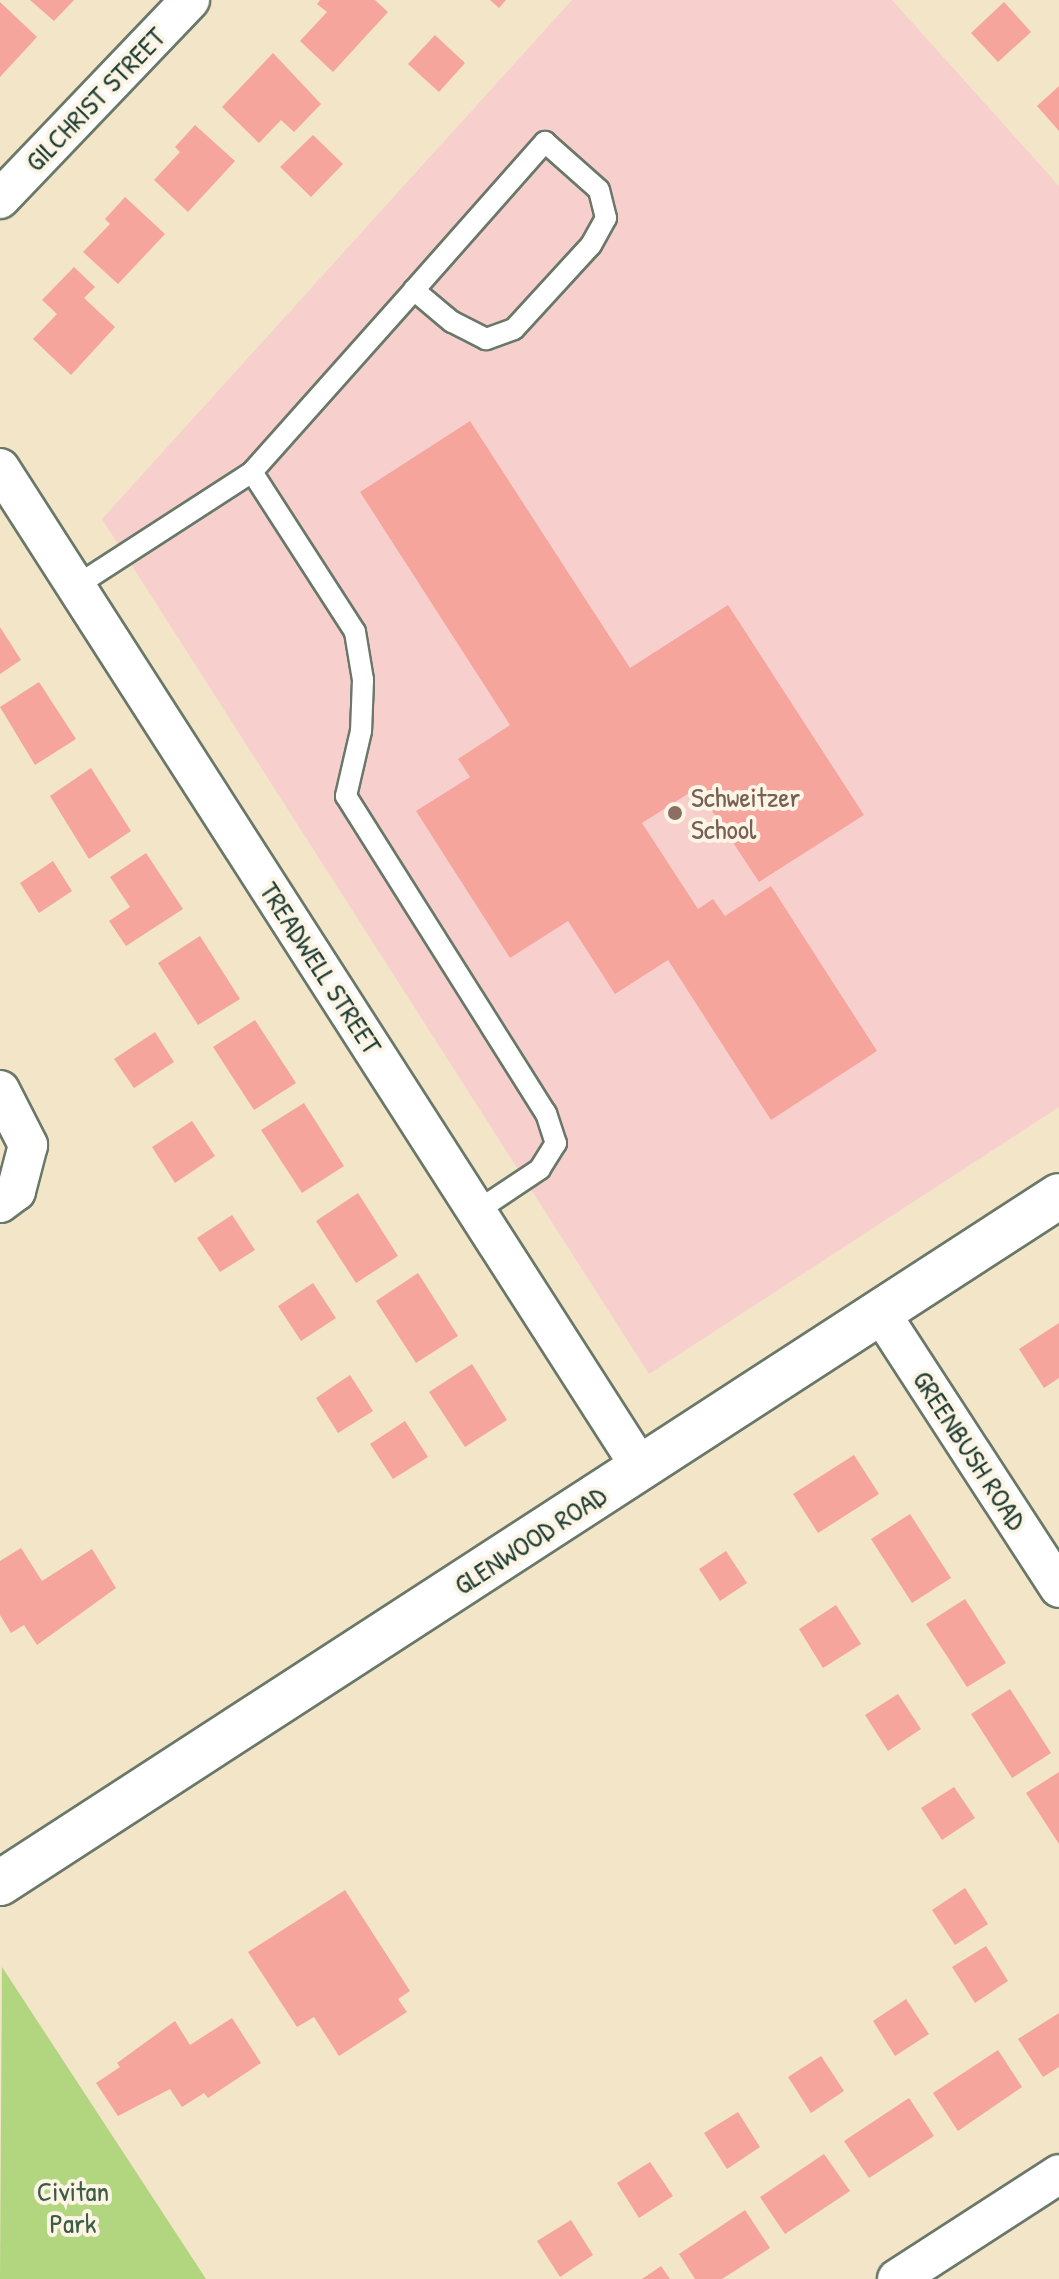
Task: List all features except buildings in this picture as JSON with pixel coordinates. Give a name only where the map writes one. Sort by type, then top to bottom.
[{"type":"street","name":"GILCHRIST STREET","points":[[0,199],[190,0]]},
{"type":"street","name":"TREADWELL STREET","points":[[0,468],[641,1468]]},
{"type":"street","points":[[0,1090],[28,1145],[16,1191],[0,1203]]},
{"type":"street","name":"GLENWOOD ROAD","points":[[0,1883],[1059,1196]]},
{"type":"street","name":"GREENBUSH ROAD","points":[[880,1312],[1059,1588]]},
{"type":"street","points":[[897,2279],[1059,2174]]},
{"type":"lane","points":[[76,586],[252,472],[545,142],[599,190],[606,218],[591,245],[514,329],[486,339],[452,322],[414,290]]},
{"type":"lane","points":[[252,472],[355,632],[363,680],[361,731],[346,796],[546,1113],[556,1143],[540,1169],[477,1211]]},
{"type":"shaded area","name":"Schweitzer School","points":[[572,0],[892,0],[1059,186],[1059,1107],[649,1374],[102,519]]},
{"type":"green space","name":"Civitan Park","points":[[2,1967],[206,2279],[0,2279]]},
{"type":"place","name":"Schweitzer School","points":[[675,813]]}]
